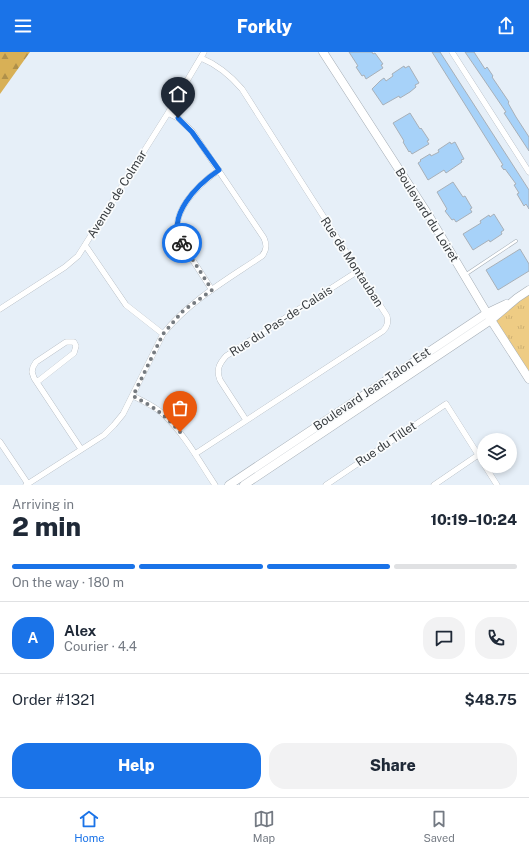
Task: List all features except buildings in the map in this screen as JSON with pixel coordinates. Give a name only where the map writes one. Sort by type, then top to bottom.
[{"type":"street","name":"Avenue de Colmar","points":[[0,308],[65,267],[78,256],[168,113],[204,52]]},
{"type":"street","name":"Boulevard du Loiret","points":[[323,52],[429,216],[529,379]]},
{"type":"street","points":[[452,52],[529,172]]},
{"type":"street","name":"Rue de Montauban","points":[[195,454],[387,327],[387,316],[242,89],[233,78],[220,68],[201,58]]},
{"type":"street","points":[[0,442],[27,485],[104,435],[114,426],[123,414],[163,334],[183,311],[262,256],[266,249],[264,238],[192,132],[178,118],[168,113]]},
{"type":"street","points":[[212,290],[180,239],[176,226],[184,205],[194,190],[204,180],[219,170]]},
{"type":"street","points":[[85,245],[126,305],[163,334]]},
{"type":"street","name":"Rue du Pas-de-Calais","points":[[246,420],[217,374],[220,363],[226,356],[358,271]]},
{"type":"street","name":"Boulevard Jean-Talon Est","points":[[229,485],[529,290]]},
{"type":"street","name":"Boulevard Jean-Talon Est","points":[[244,485],[489,316]]},
{"type":"street","points":[[37,382],[74,353],[76,346],[74,342],[66,342],[36,362],[32,372],[34,378],[81,449]]},
{"type":"street","points":[[133,396],[152,406],[180,432],[215,485]]},
{"type":"street","name":"Rue du Tillet","points":[[326,485],[446,404],[477,453]]},
{"type":"street","points":[[434,485],[477,456]]},
{"type":"street","points":[[490,473],[497,485]]},
{"type":"lane","points":[[464,275],[516,241]]},
{"type":"green space","points":[[0,52],[30,52],[0,94]]},
{"type":"green space","points":[[529,290],[529,379],[491,320]]},
{"type":"way so far","points":[[180,432],[170,421],[152,406],[133,396],[163,334],[171,323],[183,311],[212,290],[182,243]]},
{"type":"route","points":[[178,118],[192,132],[219,170],[204,180],[194,190],[184,205],[176,226],[177,233],[182,243]]}]
